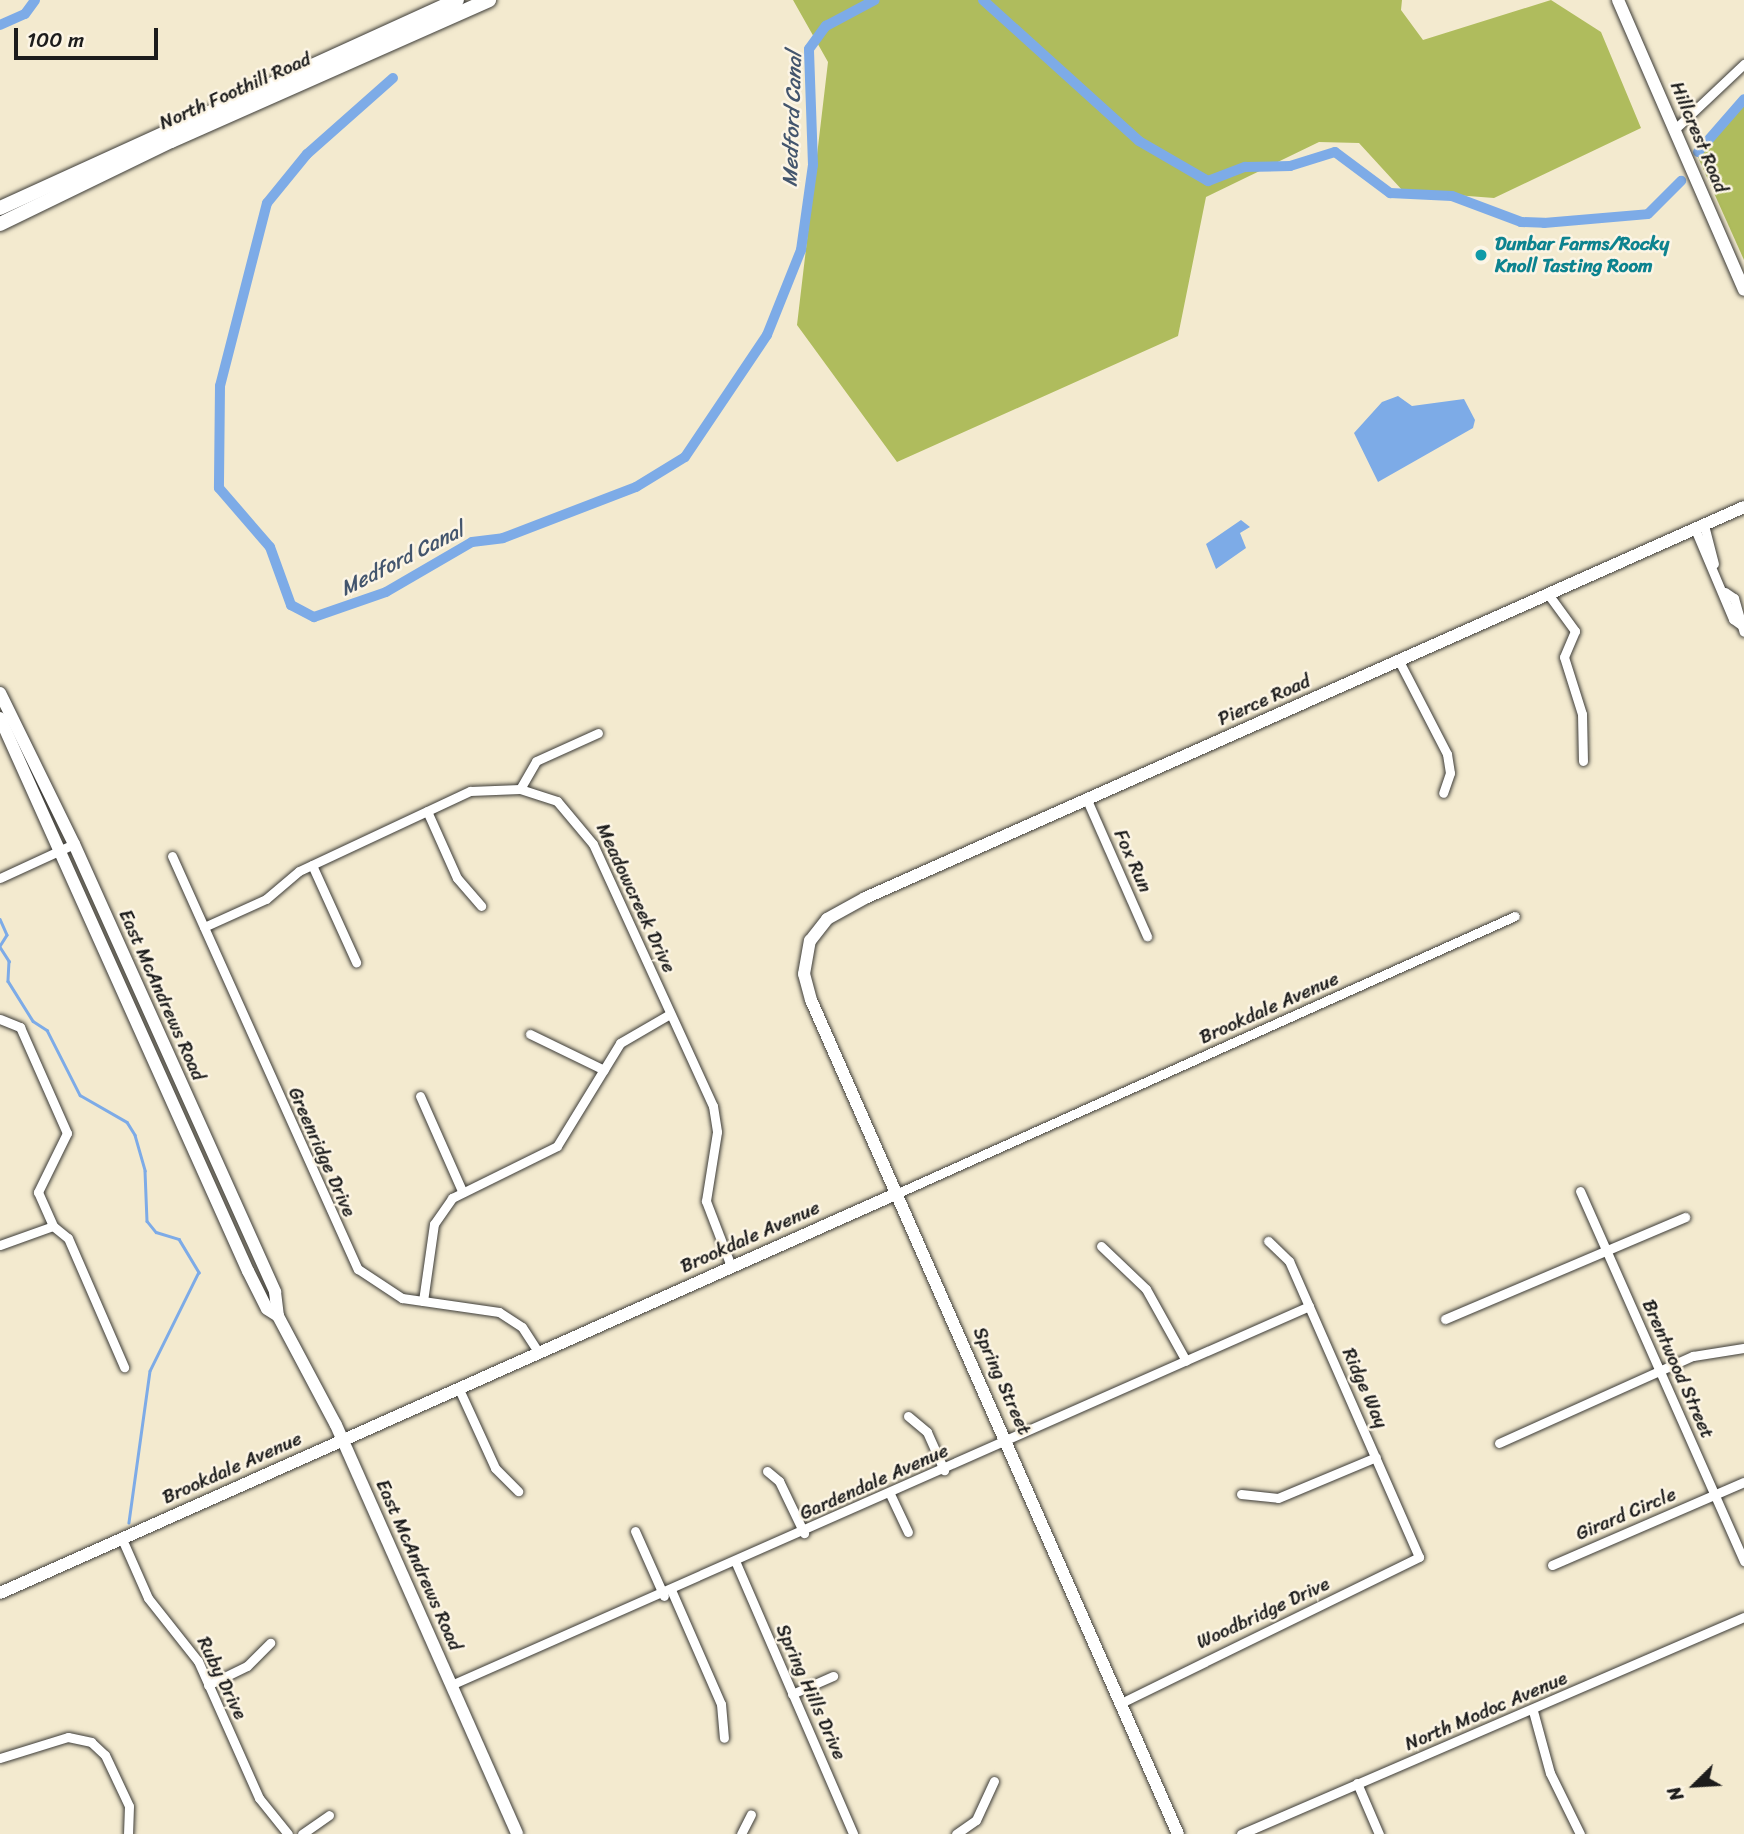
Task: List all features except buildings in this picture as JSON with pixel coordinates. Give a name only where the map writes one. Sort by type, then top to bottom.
[{"type":"main road","name":"North Foothill Road","points":[[0,208],[457,0]]},
{"type":"main road","name":"North Foothill Road","points":[[0,225],[171,141],[489,0]]},
{"type":"street","name":"Hillcrest Road","points":[[1618,0],[1744,290]]},
{"type":"street","points":[[1675,129],[1744,64]]},
{"type":"street","name":"Pierce Road","points":[[810,941],[827,919],[853,903],[1744,507]]},
{"type":"street","points":[[1699,527],[1742,628]]},
{"type":"street","points":[[1548,594],[1575,631],[1564,657],[1582,714],[1583,761]]},
{"type":"street","points":[[1399,661],[1447,754],[1450,773],[1443,793]]},
{"type":"street","name":"East McAndrews Road","points":[[0,693],[74,844],[275,1292],[278,1315],[343,1440],[517,1834]]},
{"type":"street","name":"East McAndrews Road","points":[[0,718],[248,1271],[267,1309],[278,1315]]},
{"type":"street","points":[[520,789],[536,761],[598,733]]},
{"type":"street","name":"Meadowcreek Drive","points":[[204,928],[266,900],[312,865],[426,811],[482,788],[520,789],[557,801],[583,824],[716,1118],[706,1202],[731,1266]]},
{"type":"street","name":"Fox Run","points":[[1087,800],[1147,936]]},
{"type":"street","points":[[426,811],[457,878],[481,906]]},
{"type":"street","points":[[0,878],[74,844]]},
{"type":"street","name":"Greenridge Drive","points":[[172,856],[348,1254],[385,1293],[499,1312],[522,1327],[538,1352]]},
{"type":"street","points":[[312,865],[356,962]]},
{"type":"street","name":"Brookdale Avenue","points":[[0,1593],[1515,916]]},
{"type":"street","name":"Spring Street","points":[[810,941],[807,987],[1178,1834]]},
{"type":"street","points":[[423,1301],[434,1224],[462,1191],[557,1146],[604,1070],[630,1034],[670,1014]]},
{"type":"street","points":[[0,1019],[20,1027],[67,1133],[39,1186],[53,1226],[68,1238],[124,1367]]},
{"type":"street","points":[[530,1034],[604,1070]]},
{"type":"street","points":[[420,1096],[462,1191]]},
{"type":"street","name":"Brentwood Street","points":[[1580,1191],[1744,1561]]},
{"type":"street","points":[[1445,1320],[1605,1247],[1685,1217]]},
{"type":"street","points":[[0,1245],[53,1226]]},
{"type":"street","name":"Ridge Way","points":[[1268,1241],[1289,1261],[1419,1557]]},
{"type":"street","points":[[1101,1246],[1146,1289],[1186,1361]]},
{"type":"street","name":"Gardendale Avenue","points":[[451,1685],[668,1594],[1309,1306]]},
{"type":"street","points":[[1499,1443],[1707,1351],[1743,1348]]},
{"type":"street","points":[[457,1387],[495,1468],[517,1491]]},
{"type":"street","points":[[908,1416],[927,1432],[944,1470]]},
{"type":"street","points":[[1241,1494],[1278,1498],[1376,1457]]},
{"type":"street","points":[[767,1471],[779,1481],[804,1533]]},
{"type":"street","name":"Girard Circle","points":[[1552,1565],[1744,1482]]},
{"type":"street","points":[[890,1494],[908,1532]]},
{"type":"street","points":[[635,1531],[721,1704],[724,1738]]},
{"type":"street","name":"Ruby Drive","points":[[122,1539],[148,1598],[189,1645],[259,1798],[288,1834]]},
{"type":"street","name":"Woodbridge Drive","points":[[1121,1703],[1419,1557]]},
{"type":"street","name":"Spring Hills Drive","points":[[736,1563],[853,1834]]},
{"type":"street","name":"North Modoc Avenue","points":[[1241,1834],[1357,1783],[1533,1712],[1744,1617]]},
{"type":"street","points":[[208,1685],[247,1666],[270,1643]]},
{"type":"street","points":[[792,1694],[833,1676]]},
{"type":"street","points":[[1533,1712],[1550,1773],[1580,1834]]},
{"type":"street","points":[[0,1758],[68,1737],[91,1742],[105,1755],[129,1807],[128,1834]]},
{"type":"street","points":[[956,1834],[976,1820],[994,1781]]},
{"type":"street","points":[[1357,1783],[1379,1834]]},
{"type":"street","points":[[741,1834],[751,1814]]},
{"type":"street","points":[[302,1834],[329,1815]]},
{"type":"green space","points":[[793,0],[1402,0],[1401,10],[1423,40],[1551,0],[1601,32],[1641,128],[1494,198],[1403,191],[1359,143],[1319,142],[1206,197],[1178,336],[897,462],[797,325],[828,62]]},
{"type":"green space","points":[[1744,106],[1744,260],[1697,155]]},
{"type":"water","points":[[1398,396],[1412,406],[1464,399],[1475,420],[1473,428],[1378,482],[1354,433],[1382,402]]},
{"type":"water","points":[[1241,520],[1250,527],[1240,533],[1246,548],[1216,569],[1206,544]]},
{"type":"waterway","name":"Medford Canal","points":[[0,25],[25,14],[35,0]]},
{"type":"waterway","name":"Medford Canal","points":[[393,78],[307,154],[267,203],[220,386],[219,488],[270,547],[291,605],[314,617],[386,592],[472,542],[503,538],[636,487],[685,457],[767,335],[801,250],[813,165],[809,49],[826,26],[875,0]]},
{"type":"waterway","name":"Medford Canal","points":[[983,0],[1139,141],[1208,181],[1245,167],[1290,166],[1335,152],[1390,193],[1452,196],[1521,222],[1544,223],[1648,214],[1681,181]]},
{"type":"waterway","name":"Medford Canal","points":[[1698,152],[1744,99]]},
{"type":"waterway","points":[[0,919],[7,935],[0,946]]},
{"type":"waterway","points":[[0,947],[9,961],[8,981],[33,1021],[47,1030],[80,1095],[127,1122],[135,1135],[145,1171],[147,1221],[156,1232],[179,1239],[199,1272],[150,1371],[129,1523]]},
{"type":"place","name":"Dunbar Farms/Rocky Knoll Tasting Room","points":[[1481,255]]}]
